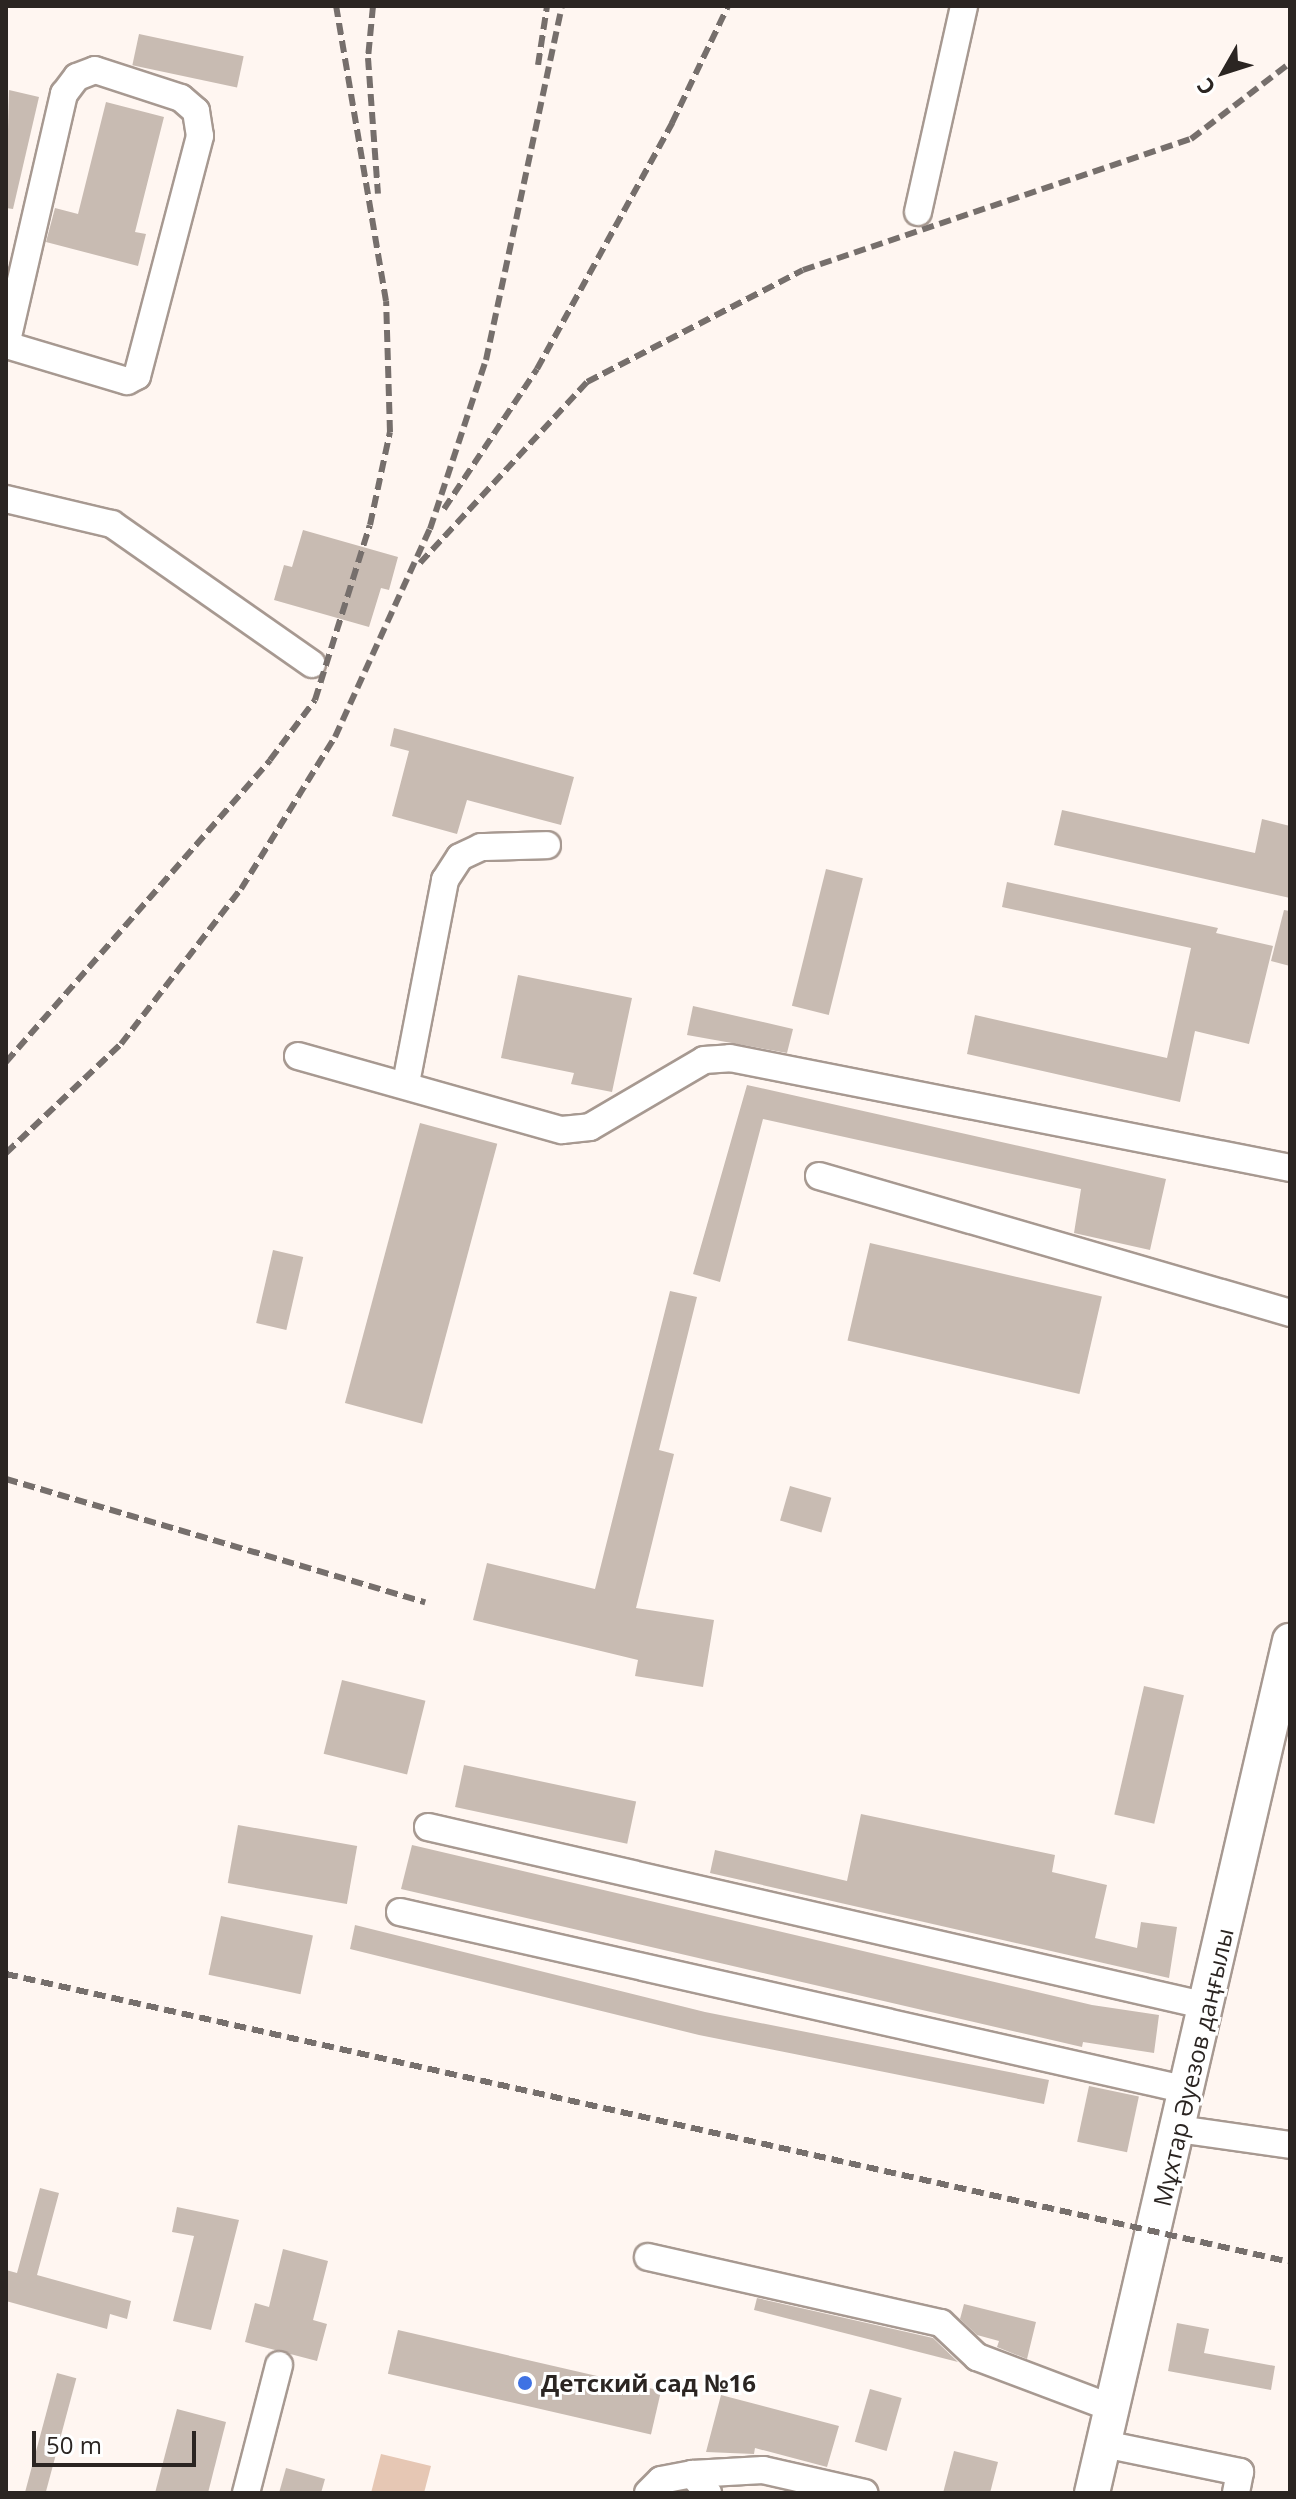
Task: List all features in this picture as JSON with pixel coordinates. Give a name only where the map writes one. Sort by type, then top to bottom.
[{"type":"main road","name":"Мұхтар Әуезов даңғылы","points":[[1092,2493],[1290,1641]]},
{"type":"street","points":[[918,212],[964,6]]},
{"type":"street","points":[[95,70],[181,98],[196,111],[200,136],[137,376],[113,379],[6,346],[64,94],[77,77],[95,70]]},
{"type":"street","points":[[6,499],[112,524],[312,664]]},
{"type":"street","points":[[406,1083],[445,880],[460,857],[481,847],[547,845]]},
{"type":"street","points":[[298,1056],[406,1083],[562,1130],[590,1127],[704,1060],[730,1058],[1290,1168]]},
{"type":"street","points":[[819,1176],[1290,1313]]},
{"type":"street","points":[[428,1827],[1207,2006]]},
{"type":"street","points":[[400,1912],[1187,2090]]},
{"type":"street","points":[[1178,2129],[1290,2145]]},
{"type":"street","points":[[648,2257],[941,2323],[977,2357],[1112,2408]]},
{"type":"street","points":[[246,2493],[279,2365]]},
{"type":"street","points":[[1104,2444],[1240,2472],[1236,2493]]},
{"type":"street","points":[[648,2493],[661,2480],[700,2484],[763,2470],[864,2493]]},
{"type":"shaded area","points":[[381,2454],[431,2466],[424,2493],[371,2493]]},
{"type":"building","points":[[139,34],[244,56],[237,88],[132,65]]},
{"type":"building","points":[[9,90],[39,97],[13,209],[6,208]]},
{"type":"building","points":[[106,102],[164,117],[135,232],[146,234],[138,266],[46,242],[55,208],[78,214]]},
{"type":"building","points":[[303,530],[398,557],[389,590],[381,588],[369,627],[274,600],[284,565],[292,567]]},
{"type":"building","points":[[394,728],[574,777],[561,825],[467,800],[457,834],[392,816],[409,751],[390,746]]},
{"type":"building","points":[[1062,810],[1255,853],[1262,819],[1290,826],[1290,898],[1054,845]]},
{"type":"building","points":[[826,869],[863,878],[829,1015],[792,1006]]},
{"type":"building","points":[[1007,882],[1218,928],[1216,933],[1273,946],[1249,1044],[1195,1031],[1180,1102],[967,1054],[975,1015],[1167,1058],[1191,948],[1002,907]]},
{"type":"building","points":[[1284,910],[1290,911],[1290,966],[1271,961]]},
{"type":"building","points":[[518,975],[632,998],[612,1092],[571,1084],[574,1073],[501,1058]]},
{"type":"building","points":[[693,1006],[793,1029],[787,1053],[687,1035]]},
{"type":"building","points":[[747,1085],[1166,1179],[1150,1250],[1074,1233],[1081,1189],[763,1119],[720,1282],[693,1274]]},
{"type":"building","points":[[420,1123],[497,1144],[422,1424],[345,1403]]},
{"type":"building","points":[[870,1243],[1102,1297],[1079,1394],[848,1340]]},
{"type":"building","points":[[273,1250],[303,1257],[286,1330],[256,1323]]},
{"type":"building","points":[[670,1291],[697,1297],[659,1450],[674,1454],[636,1608],[714,1620],[703,1687],[635,1676],[638,1660],[473,1620],[487,1563],[595,1589]]},
{"type":"building","points":[[790,1486],[831,1498],[821,1532],[780,1521]]},
{"type":"building","points":[[342,1680],[425,1701],[407,1775],[324,1754]]},
{"type":"building","points":[[1144,1686],[1184,1695],[1154,1824],[1114,1815]]},
{"type":"building","points":[[464,1765],[636,1802],[627,1844],[455,1807]]},
{"type":"building","points":[[861,1814],[1055,1855],[1052,1872],[1107,1885],[1095,1938],[1137,1948],[1141,1922],[1177,1927],[1169,1978],[710,1873],[715,1850],[847,1881]]},
{"type":"building","points":[[238,1825],[357,1846],[347,1904],[228,1883]]},
{"type":"building","points":[[412,1845],[1092,2005],[1159,2015],[1154,2053],[1083,2042],[1082,2047],[401,1889]]},
{"type":"building","points":[[221,1916],[313,1936],[300,1994],[209,1975]]},
{"type":"building","points":[[355,1925],[705,2012],[1049,2080],[1044,2104],[699,2035],[350,1949]]},
{"type":"building","points":[[1089,2086],[1139,2097],[1127,2152],[1077,2142]]},
{"type":"building","points":[[40,2188],[59,2193],[37,2275],[131,2301],[127,2319],[110,2314],[107,2329],[6,2301],[6,2270],[17,2273]]},
{"type":"building","points":[[177,2207],[239,2220],[211,2330],[173,2321],[194,2236],[172,2232]]},
{"type":"building","points":[[283,2249],[328,2261],[313,2320],[327,2324],[317,2361],[245,2342],[255,2303],[269,2307]]},
{"type":"building","points":[[757,2298],[933,2338],[958,2362],[754,2310]]},
{"type":"building","points":[[964,2304],[1036,2322],[1027,2359],[997,2347],[999,2341],[977,2335],[960,2319]]},
{"type":"building","points":[[1177,2323],[1209,2329],[1204,2353],[1275,2366],[1271,2390],[1168,2371]]},
{"type":"building","name":"Детский сад №16","points":[[398,2330],[661,2391],[651,2435],[388,2374]]},
{"type":"building","points":[[57,2373],[76,2378],[46,2493],[25,2493]]},
{"type":"building","points":[[870,2389],[902,2398],[887,2451],[855,2442]]},
{"type":"building","points":[[721,2395],[839,2426],[827,2467],[755,2448],[754,2454],[706,2452]]},
{"type":"building","points":[[177,2409],[226,2422],[208,2493],[155,2493]]},
{"type":"building","points":[[954,2451],[998,2462],[990,2493],[943,2493]]},
{"type":"building","points":[[286,2468],[325,2479],[321,2493],[279,2493]]},
{"type":"railway","points":[[6,1062],[270,760],[315,700],[370,525],[390,432],[386,301],[336,6]]},
{"type":"railway","points":[[373,6],[368,58],[378,194]]},
{"type":"railway","points":[[538,65],[547,6]]},
{"type":"railway","points":[[6,1153],[121,1044],[241,889],[335,737],[430,529],[486,360],[562,6]]},
{"type":"railway","points":[[444,509],[537,369],[672,123],[728,6]]},
{"type":"railway","points":[[420,563],[587,382],[803,270],[1191,139],[1290,63]]},
{"type":"railway","points":[[6,1479],[425,1602]]},
{"type":"railway","points":[[6,1974],[1290,2262]]},
{"type":"place","name":"Детский сад №16","points":[[525,2383]]}]
